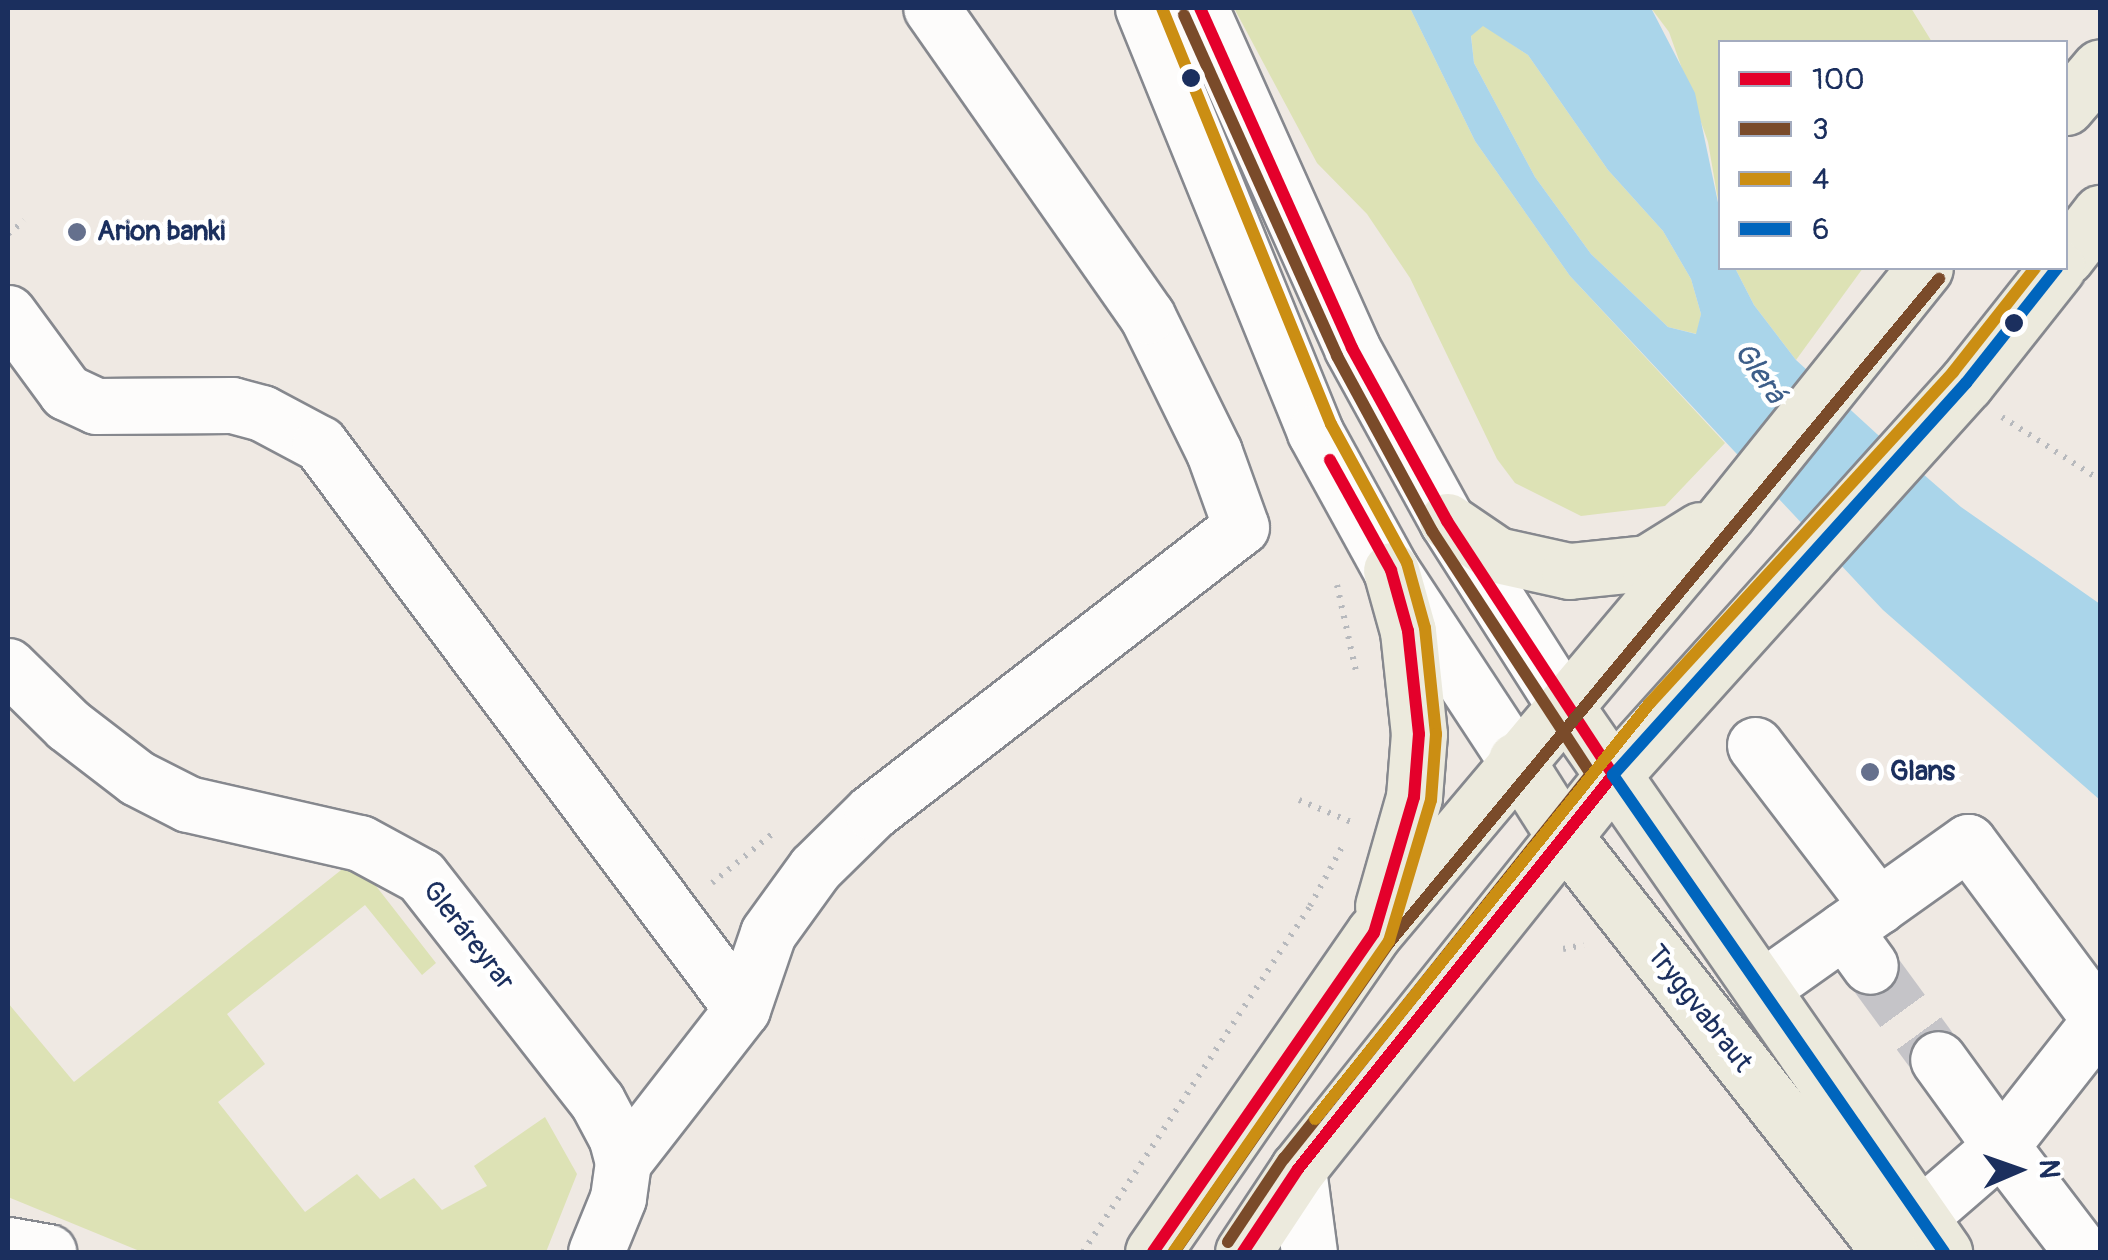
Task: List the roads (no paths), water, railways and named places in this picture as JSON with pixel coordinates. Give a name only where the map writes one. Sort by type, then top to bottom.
[{"type":"main road","points":[[2068,105],[2100,67]]},
{"type":"main road","points":[[2068,254],[2100,213]]},
{"type":"main road","points":[[1152,1252],[1374,933],[1728,512],[1923,270]]},
{"type":"main road","points":[[1243,1252],[1298,1169],[1613,775],[1779,586],[1978,396],[2056,270]]},
{"type":"main road","points":[[1447,521],[1497,555],[1569,571],[1647,562],[1728,512]]},
{"type":"main road","points":[[1374,933],[1414,796],[1420,734],[1408,631],[1391,570]]},
{"type":"main road","name":"Tryggvabraut","points":[[1565,706],[1762,988],[1917,1241]]},
{"type":"main road","name":"Tryggvabraut","points":[[1516,760],[1566,837],[1917,1241]]},
{"type":"street","points":[[596,1252],[618,1198],[622,1162],[742,1009],[776,921],[816,868],[872,812],[1241,527],[1214,452],[1146,316],[930,8]]},
{"type":"street","points":[[1142,8],[1314,432],[1391,570],[1516,760]]},
{"type":"street","points":[[1200,8],[1352,348],[1447,521],[1565,706]]},
{"type":"street","points":[[8,313],[66,392],[96,406],[232,405],[262,412],[320,444],[742,1009]]},
{"type":"street","name":"Gleráreyrar","points":[[8,666],[68,725],[137,778],[188,804],[360,842],[422,876],[597,1101],[622,1162]]},
{"type":"street","points":[[1755,746],[1864,934]]},
{"type":"street","points":[[1762,988],[1864,934],[1968,842],[2100,1020],[2001,1146],[1917,1241]]},
{"type":"street","points":[[1938,1060],[2082,1252]]},
{"type":"street","points":[[1298,1169],[1310,1252]]},
{"type":"street","points":[[8,1245],[48,1252]]},
{"type":"water","name":"Glerá","points":[[1410,8],[1651,8],[1695,93],[1718,202],[1718,270],[1736,270],[1754,305],[1796,360],[1877,434],[1961,507],[2100,604],[2100,800],[1883,610],[1570,276],[1475,141]],"holes":[[[1483,26],[1528,55],[1608,170],[1663,231],[1691,279],[1701,314],[1696,334],[1668,327],[1591,254],[1535,177],[1474,63],[1471,36]]]},
{"type":"tunnel","points":[[1870,966],[1938,1059]]},
{"type":"place","name":"Arion banki","points":[[77,232]]},
{"type":"place","name":"Glans","points":[[1870,772]]}]
